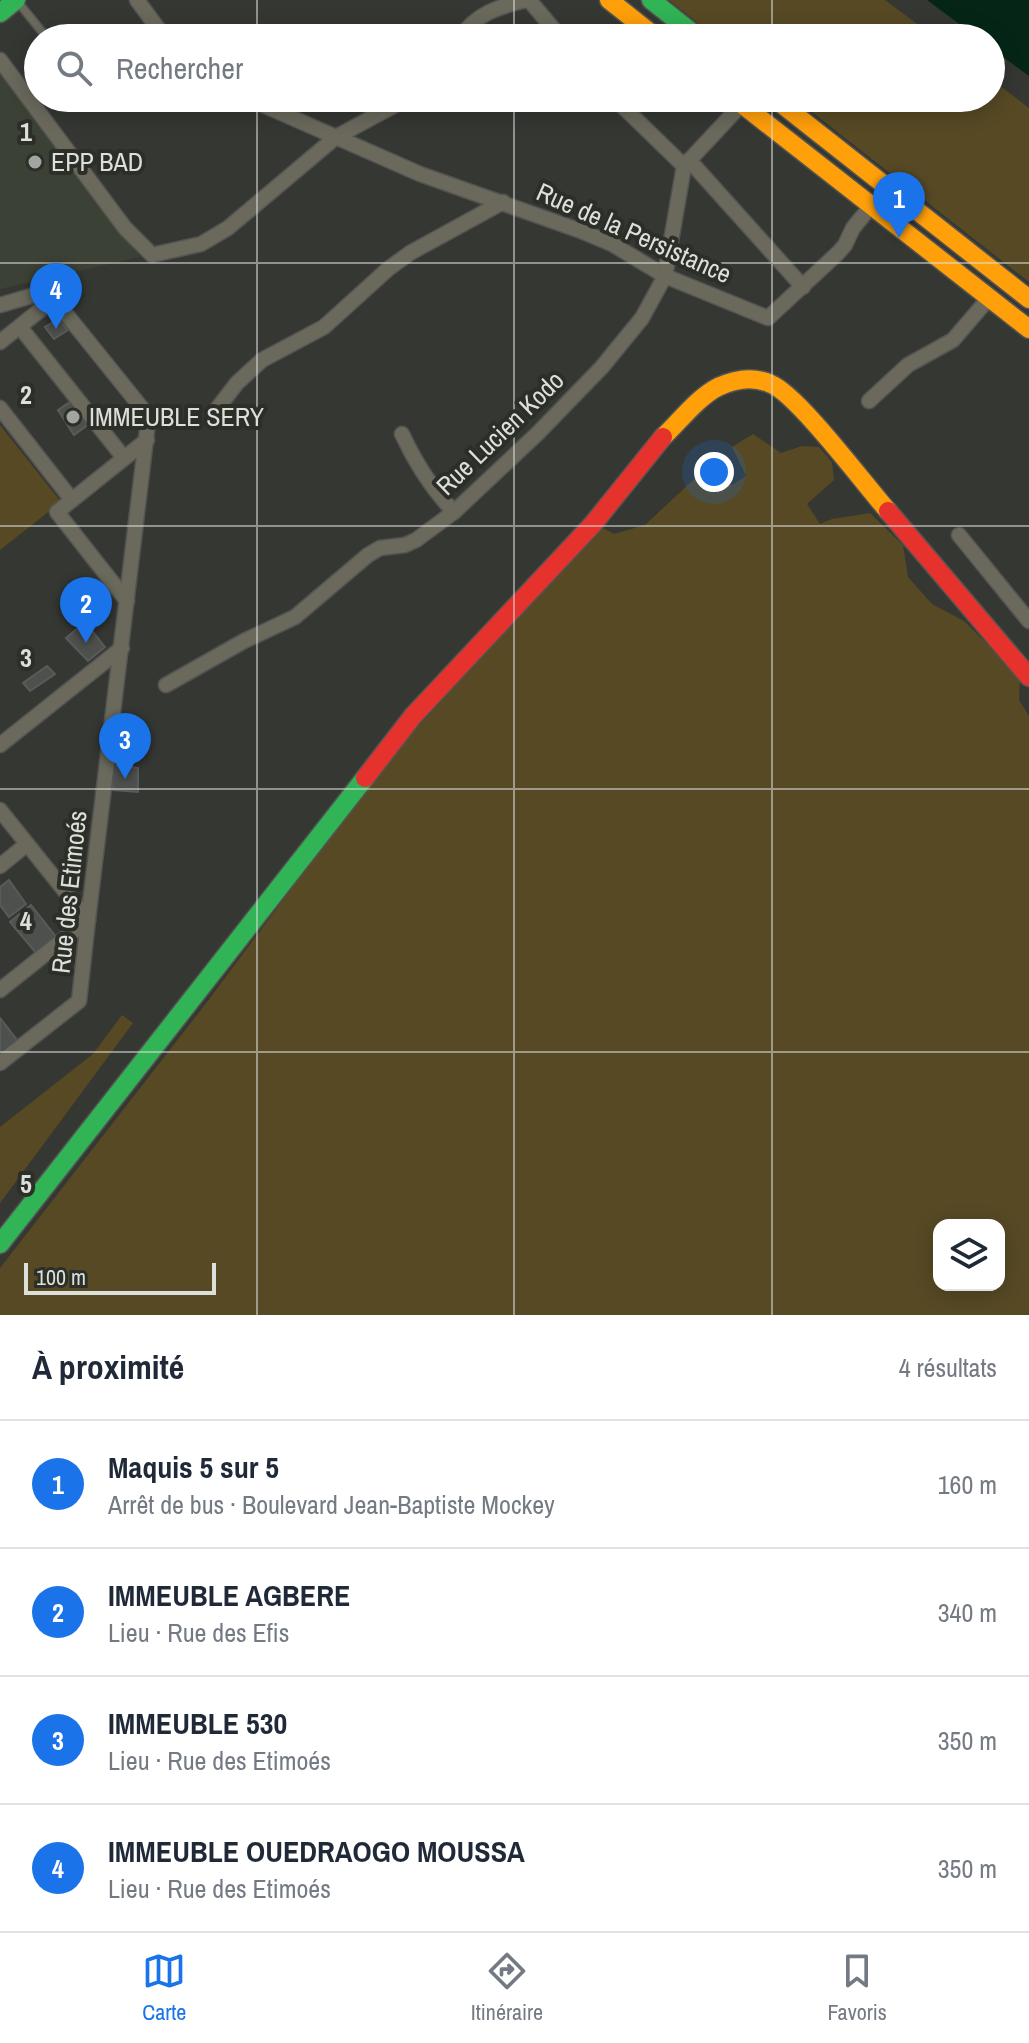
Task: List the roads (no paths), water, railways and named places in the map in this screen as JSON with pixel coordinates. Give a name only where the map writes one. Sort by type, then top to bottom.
[{"type":"main road","points":[[0,13],[16,0]]},
{"type":"main road","points":[[609,0],[639,24]]},
{"type":"main road","points":[[651,0],[681,24]]},
{"type":"main road","points":[[752,112],[1029,329]]},
{"type":"main road","points":[[792,112],[1029,299]]},
{"type":"main road","points":[[0,1244],[413,716],[593,524],[649,452],[716,388],[738,380],[757,379],[775,385],[794,401],[1029,677]]},
{"type":"street","points":[[137,0],[155,24]]},
{"type":"street","points":[[473,24],[479,17],[501,6],[528,0],[549,24]]},
{"type":"street","points":[[0,60],[24,92]]},
{"type":"street","points":[[39,112],[125,228],[152,255],[201,244],[228,228],[336,137],[382,112]]},
{"type":"street","name":"Rue de la Persistance","points":[[279,112],[420,174],[612,244],[665,276],[768,318],[845,245],[853,228],[872,205]]},
{"type":"street","points":[[630,112],[686,163],[803,287]]},
{"type":"street","points":[[686,163],[729,112]]},
{"type":"street","name":"Rue Lucien Kodo","points":[[166,685],[244,641],[295,617],[380,548],[405,545],[416,540],[454,512],[538,433],[602,367],[642,318],[665,276],[686,163]]},
{"type":"street","points":[[217,409],[237,383],[262,360],[324,327],[410,253],[503,202]]},
{"type":"street","points":[[0,305],[38,294],[54,299]]},
{"type":"street","points":[[869,401],[908,365],[953,340],[989,298]]},
{"type":"street","points":[[0,342],[54,299]]},
{"type":"street","name":"Rue des Etimoés","points":[[0,1063],[79,1001],[147,440],[145,412],[54,299]]},
{"type":"street","points":[[20,327],[124,458]]},
{"type":"street","points":[[0,408],[72,500]]},
{"type":"street","points":[[402,434],[417,467],[454,512]]},
{"type":"street","points":[[127,601],[57,512],[147,440]]},
{"type":"street","points":[[959,535],[1029,621]]},
{"type":"street","points":[[0,745],[122,648]]},
{"type":"street","points":[[0,810],[88,920],[0,990]]},
{"type":"street","points":[[0,866],[27,844]]},
{"type":"lane","points":[[16,0],[36,24]]},
{"type":"place","name":"EPP BAD","points":[[35,162]]},
{"type":"place","name":"Maquis 5 sur 5","points":[[899,238]]},
{"type":"place","name":"IMMEUBLE OUEDRAOGO MOUSSA","points":[[56,329]]},
{"type":"place","name":"IMMEUBLE SERY","points":[[73,417]]},
{"type":"place","name":"IMMEUBLE AGBERE","points":[[86,643]]},
{"type":"place","name":"IMMEUBLE 530","points":[[125,779]]}]
